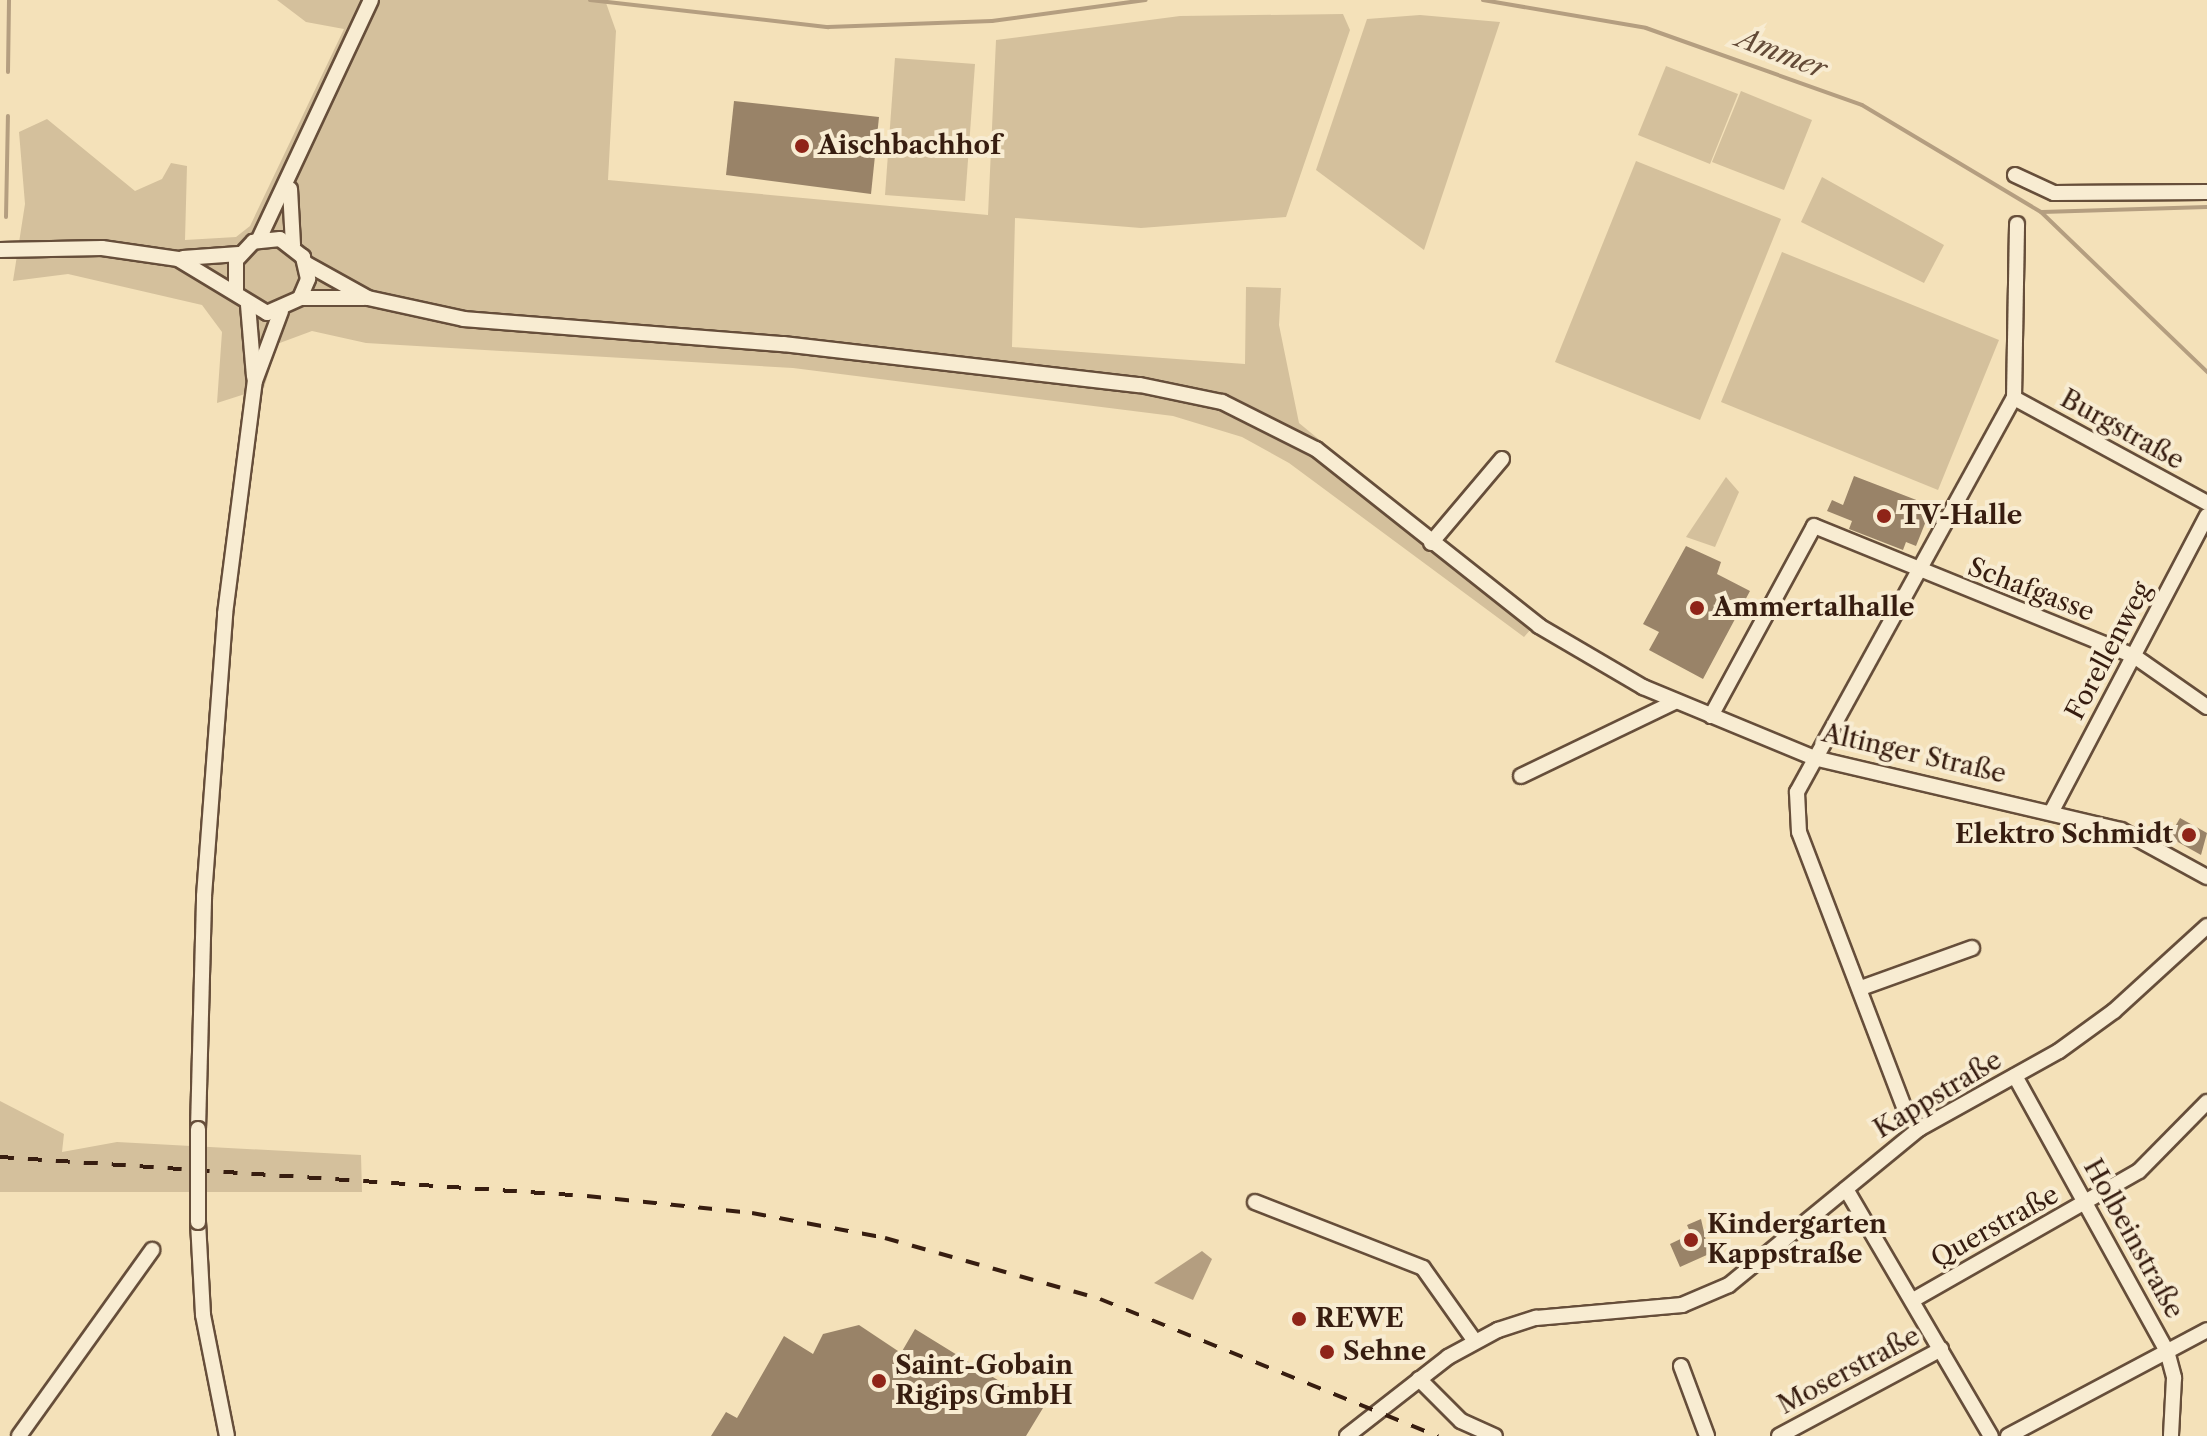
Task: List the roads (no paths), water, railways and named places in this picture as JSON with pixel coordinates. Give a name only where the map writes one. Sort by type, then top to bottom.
[{"type":"street","points":[[0,250],[102,248],[178,259],[239,254],[259,239],[290,184],[329,78],[371,0]]},
{"type":"street","points":[[2015,175],[2054,193],[2207,192]]},
{"type":"street","points":[[290,184],[293,245],[307,264],[368,298]]},
{"type":"street","points":[[1919,1129],[1904,1107],[1799,832],[1797,792],[2014,398],[2017,224]]},
{"type":"street","points":[[259,239],[293,245]]},
{"type":"street","points":[[236,290],[239,254]]},
{"type":"street","points":[[178,259],[236,290],[248,305],[255,381],[212,757],[198,1129],[198,1222],[203,1315],[227,1436]]},
{"type":"street","points":[[300,298],[307,264]]},
{"type":"street","points":[[255,381],[281,311],[300,298],[368,298]]},
{"type":"street","name":"Altinger Straße","points":[[368,298],[509,324],[783,344],[1199,395],[1294,434],[1431,543],[1611,671],[1675,702],[1814,758],[2053,809],[2121,830],[2207,877]]},
{"type":"street","points":[[248,305],[281,311]]},
{"type":"street","name":"Burgstraße","points":[[2014,398],[2207,503]]},
{"type":"street","points":[[1431,543],[1502,459]]},
{"type":"street","name":"Forellenweg","points":[[2053,809],[2207,516]]},
{"type":"street","name":"Schafgasse","points":[[1711,716],[1814,526],[1916,572],[2134,656],[2207,707]]},
{"type":"street","points":[[1521,776],[1675,702]]},
{"type":"street","name":"Kappstraße","points":[[1347,1436],[1474,1340],[1536,1318],[1706,1297],[1759,1266],[1919,1129],[2015,1076],[2114,1011],[2207,926]]},
{"type":"street","points":[[1861,988],[1972,948]]},
{"type":"street","name":"Holbeinstraße","points":[[2015,1076],[2167,1351],[2174,1378],[2171,1436]]},
{"type":"street","name":"Querstraße","points":[[1913,1300],[2139,1171],[2207,1102]]},
{"type":"street","points":[[1846,1189],[1991,1436]]},
{"type":"street","points":[[1255,1202],[1413,1262],[1442,1288],[1474,1340]]},
{"type":"street","points":[[19,1436],[152,1250]]},
{"type":"street","points":[[2008,1436],[2207,1330]]},
{"type":"street","name":"Moserstraße","points":[[1779,1436],[1941,1349]]},
{"type":"street","points":[[1681,1366],[1707,1436]]},
{"type":"street","points":[[1419,1379],[1461,1421],[1495,1436]]},
{"type":"waterway","points":[[8,72],[9,0]]},
{"type":"waterway","name":"Ammer","points":[[590,0],[828,27],[992,21],[1146,0]]},
{"type":"waterway","name":"Ammer","points":[[1483,0],[1646,28],[1862,105],[2041,212],[2207,372]]},
{"type":"waterway","points":[[6,217],[8,116]]},
{"type":"waterway","name":"Ammer","points":[[2042,212],[2207,207]]},
{"type":"railway","points":[[0,1157],[587,1196],[752,1213],[885,1238],[1100,1299],[1438,1436]]},
{"type":"place","name":"Aischbachhof","points":[[802,146]]},
{"type":"place","name":"TV-Halle","points":[[1884,516]]},
{"type":"place","name":"Ammertalhalle","points":[[1697,608]]},
{"type":"place","name":"Elektro Schmidt","points":[[2189,835]]},
{"type":"place","name":"Kindergarten Kappstraße","points":[[1691,1240]]},
{"type":"place","name":"REWE","points":[[1299,1319]]},
{"type":"place","name":"Sehne","points":[[1327,1352]]},
{"type":"place","name":"Saint-Gobain Rigips GmbH","points":[[879,1381]]}]
